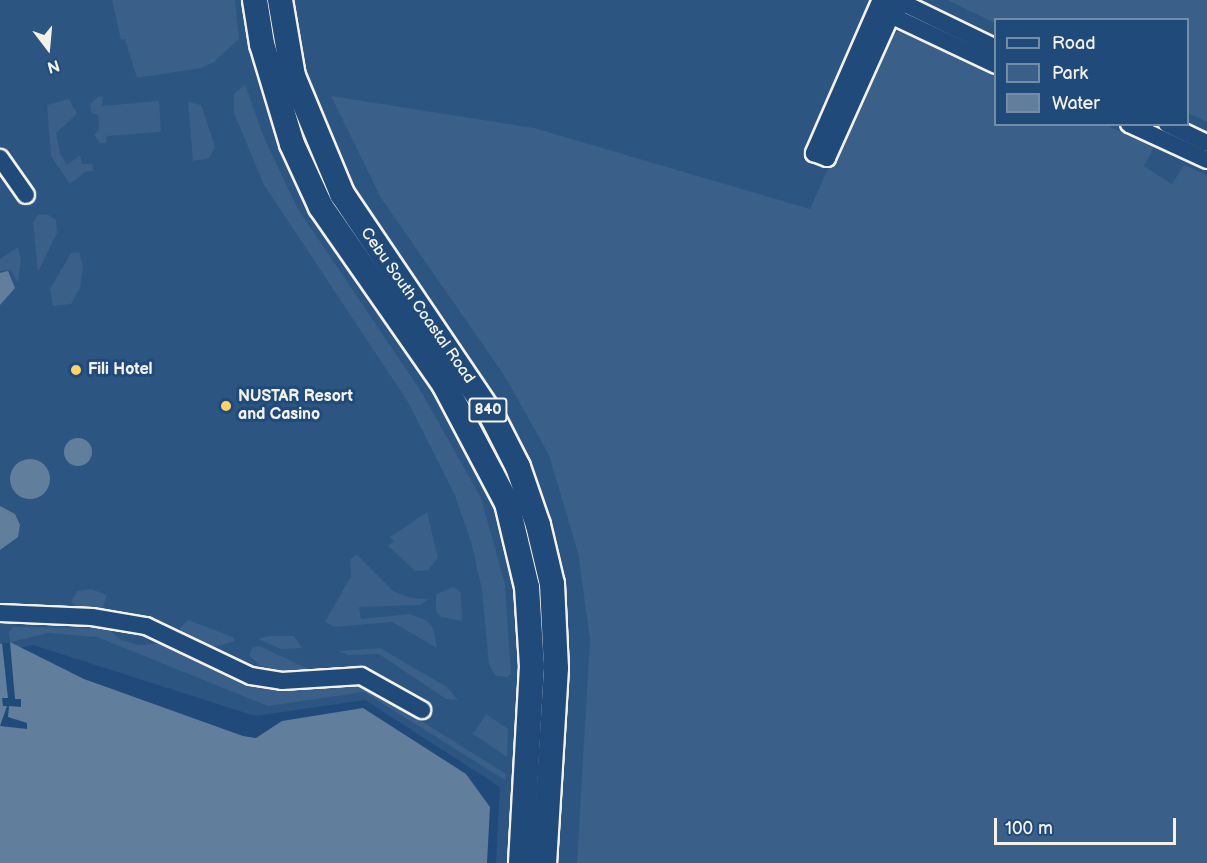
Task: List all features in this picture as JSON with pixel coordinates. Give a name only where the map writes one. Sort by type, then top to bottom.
[{"type":"highway","name":"Cebu South Coastal Road","points":[[255,0],[262,44],[292,144],[321,207],[444,384],[507,503],[527,587],[532,666],[522,863]]},
{"type":"highway","name":"Cebu South Coastal Road","points":[[280,0],[293,76],[342,194],[493,418],[518,467],[538,525],[552,584],[556,668],[544,863]]},
{"type":"street","points":[[888,4],[827,158],[814,153],[888,4]]},
{"type":"street","points":[[888,4],[994,47]]},
{"type":"street","points":[[888,4],[994,64]]},
{"type":"street","points":[[1133,126],[1207,160]]},
{"type":"street","points":[[1171,126],[1207,142]]},
{"type":"street","points":[[0,158],[26,195]]},
{"type":"street","points":[[0,614],[92,617],[146,626],[251,676],[282,681],[361,676],[422,710]]},
{"type":"shaded area","points":[[0,0],[1207,0],[1207,863],[496,863],[500,787],[365,700],[255,716],[33,645],[0,652]]},
{"type":"green space","points":[[112,0],[235,0],[239,39],[214,62],[201,68],[137,78],[125,39],[121,40]]},
{"type":"green space","points":[[947,0],[1207,0],[1207,122],[1189,113],[1189,18],[994,18],[994,23]]},
{"type":"green space","points":[[901,30],[994,73],[994,126],[1108,126],[1154,147],[1144,166],[1172,184],[1184,165],[1207,175],[1207,863],[577,863],[590,639],[578,553],[549,455],[504,375],[381,198],[331,96],[534,128],[810,209],[887,37]]},
{"type":"green space","points":[[245,84],[264,138],[298,209],[422,393],[481,498],[505,584],[511,674],[507,677],[496,676],[489,665],[482,590],[472,545],[455,495],[408,402],[264,185],[234,113],[234,94]]},
{"type":"green space","points":[[99,96],[103,97],[102,106],[159,101],[161,132],[107,136],[106,143],[100,143],[94,135],[99,130],[98,115],[91,113],[90,104]]},
{"type":"green space","points":[[69,99],[77,114],[56,133],[60,153],[67,165],[80,155],[82,164],[92,164],[94,171],[85,172],[70,184],[51,156],[47,105]]},
{"type":"green space","points":[[188,102],[201,105],[215,147],[209,158],[193,161]]},
{"type":"green space","points":[[47,214],[56,220],[57,233],[38,272],[33,222],[38,215]]},
{"type":"green space","points":[[18,247],[21,259],[18,283],[11,270],[0,271],[0,259]]},
{"type":"green space","points":[[79,252],[83,266],[80,288],[71,304],[53,306],[50,289],[71,253]]},
{"type":"green space","points":[[427,512],[438,558],[428,570],[415,571],[388,546],[394,541],[390,537]]},
{"type":"green space","points":[[357,555],[393,591],[411,598],[429,599],[420,605],[359,607],[361,619],[409,614],[426,620],[433,627],[437,648],[392,622],[334,627],[325,622],[351,576],[350,559]]},
{"type":"green space","points":[[454,587],[461,593],[462,621],[441,617],[436,611],[436,594]]},
{"type":"green space","points":[[91,589],[107,595],[101,612],[83,611],[71,602],[77,591]]},
{"type":"green space","points":[[188,620],[233,637],[235,641],[215,647],[183,635],[180,628]]},
{"type":"green space","points":[[13,627],[107,628],[121,640],[139,645],[168,643],[230,677],[262,686],[359,682],[506,774],[505,780],[364,692],[268,706],[97,637],[48,633],[10,642],[9,632]]},
{"type":"green space","points":[[269,636],[294,636],[302,648],[281,649],[258,639]]},
{"type":"green space","points":[[259,646],[310,671],[282,673],[259,665],[249,655],[252,648]]},
{"type":"green space","points":[[380,648],[447,687],[458,700],[446,699],[379,654],[348,655],[338,651]]},
{"type":"green space","points":[[486,714],[508,729],[507,757],[473,734]]},
{"type":"water","points":[[8,271],[15,288],[0,305],[0,273]]},
{"type":"water","points":[[78,438],[88,442],[92,452],[88,462],[78,466],[68,462],[64,452],[68,442]]},
{"type":"water","points":[[30,459],[38,460],[44,465],[49,471],[49,487],[44,493],[38,498],[30,499],[22,498],[16,493],[11,487],[10,479],[11,471],[16,465],[22,460]]},
{"type":"water","points":[[0,506],[15,514],[20,525],[18,537],[0,550]]},
{"type":"water","points":[[10,642],[84,679],[243,736],[256,738],[282,721],[363,708],[466,774],[490,807],[487,863],[0,863],[0,644]]},
{"type":"pier","points":[[10,642],[15,699],[21,699],[21,707],[9,706],[8,717],[27,723],[27,729],[0,726],[7,706],[3,706],[2,698],[8,698],[2,643]]},
{"type":"place","name":"Fili Hotel","points":[[76,370]]},
{"type":"place","name":"NUSTAR Resort and Casino","points":[[226,406]]}]
